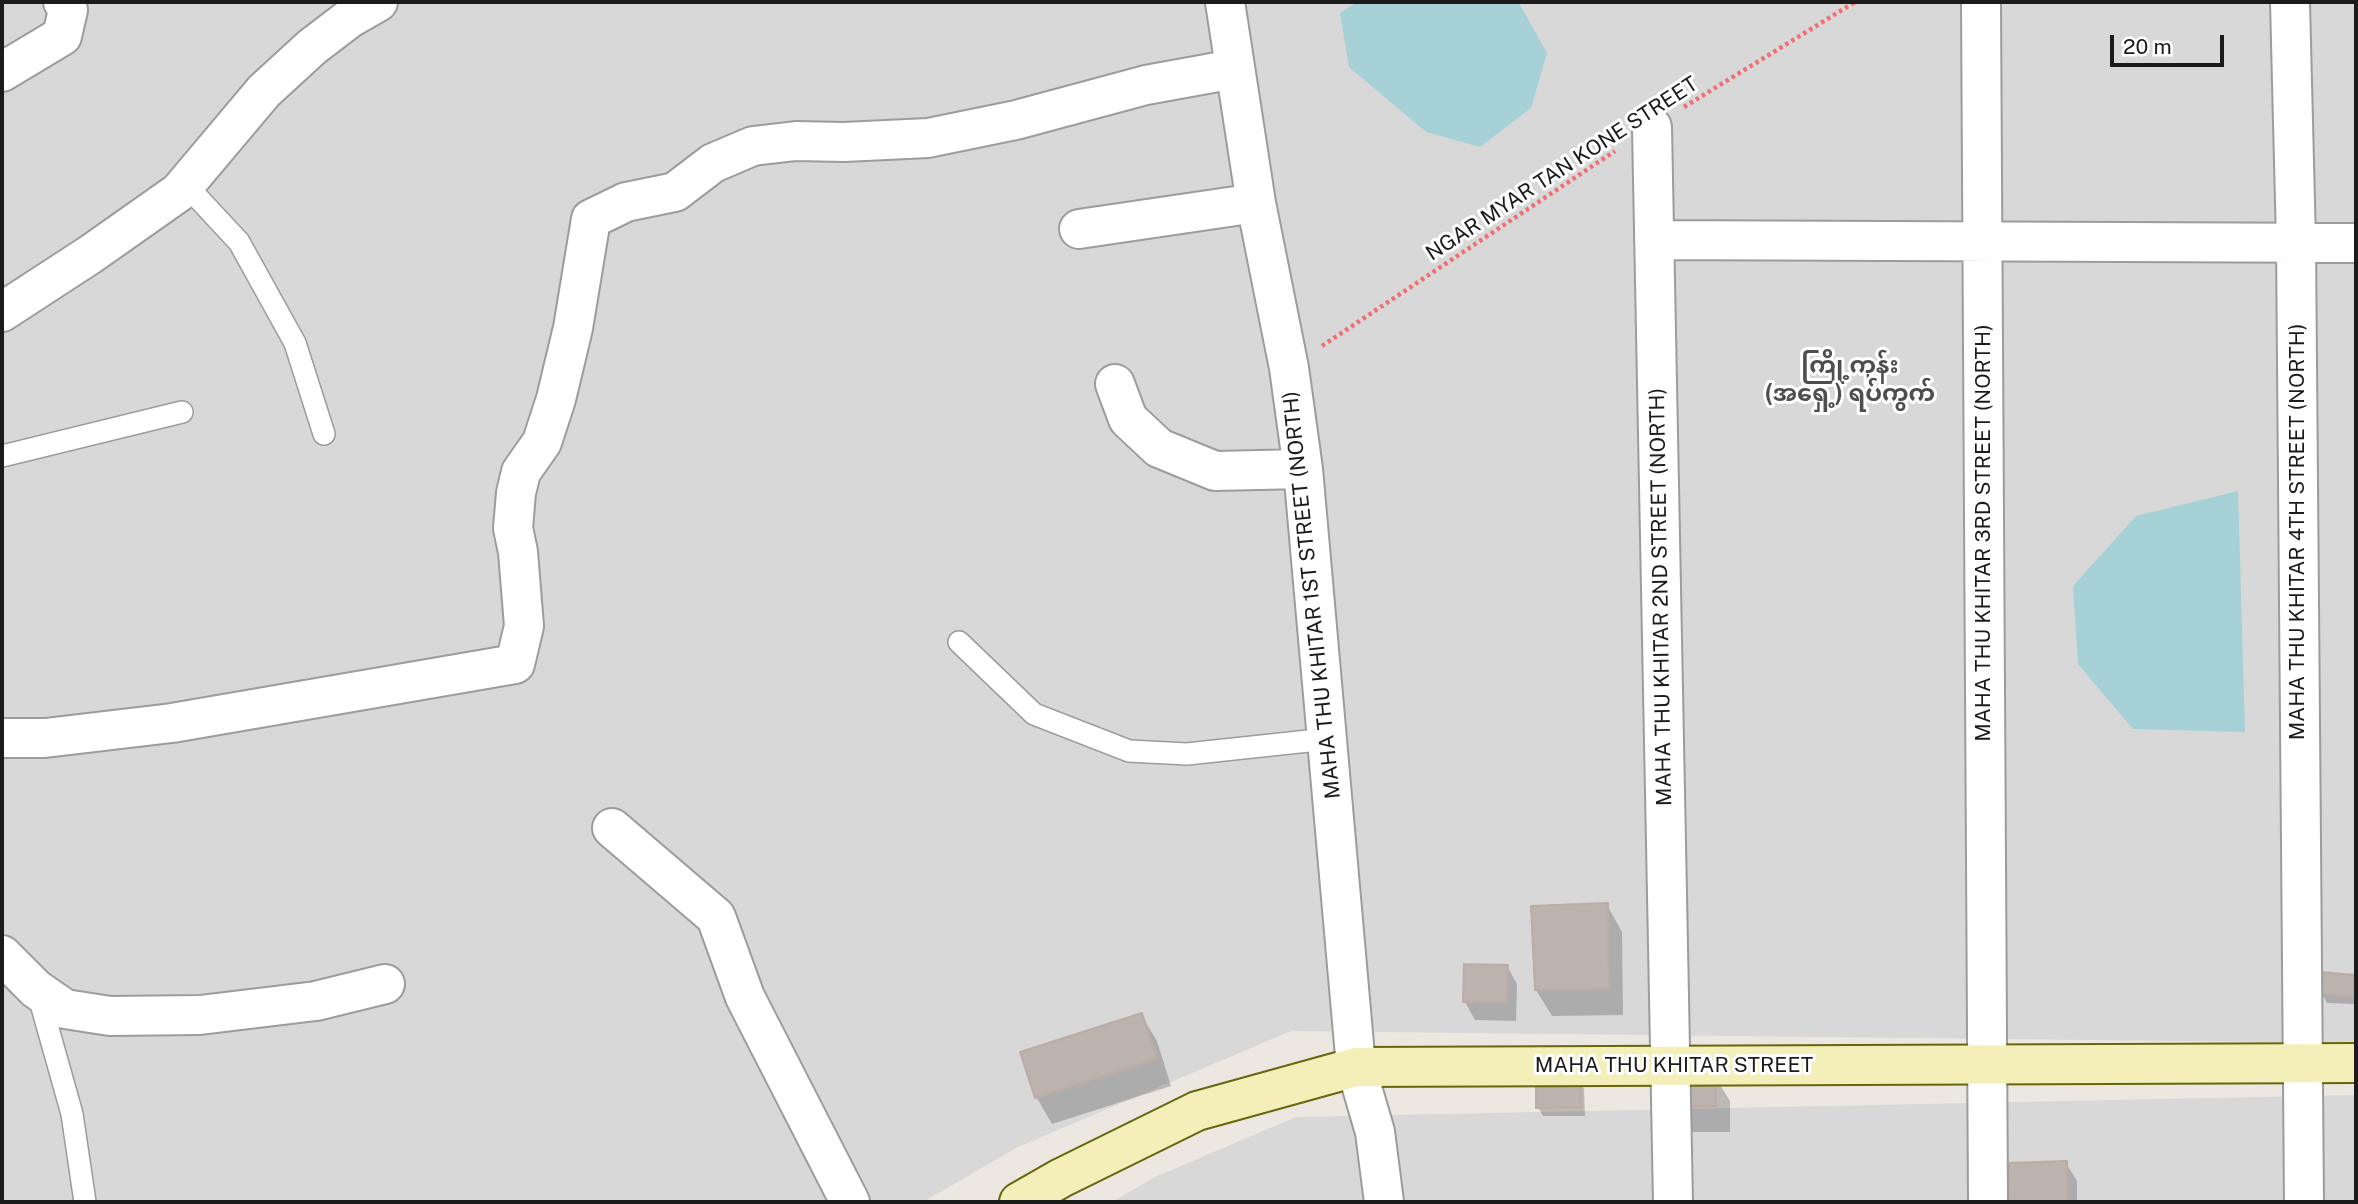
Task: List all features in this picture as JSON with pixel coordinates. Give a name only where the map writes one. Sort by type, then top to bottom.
[{"type":"street","points":[[2,72],[62,36],[68,10],[63,2]]},
{"type":"street","points":[[2,312],[91,254],[178,192],[264,90],[312,47],[378,2]]},
{"type":"street","name":"MAHA THU KHITAR 1ST STREET (NORTH)","points":[[1225,2],[1256,203],[1289,368],[1303,469],[1356,1067],[1375,1132],[1384,1202]]},
{"type":"street","name":"MAHA THU KHITAR 3RD STREET (NORTH)","points":[[1981,2],[1985,1064],[1988,1202]]},
{"type":"street","name":"MAHA THU KHITAR 4TH STREET (NORTH)","points":[[2290,2],[2296,242],[2304,1202]]},
{"type":"street","points":[[2,738],[45,738],[172,723],[515,664],[524,626],[518,552],[513,528],[516,493],[521,472],[542,442],[556,399],[573,328],[591,219],[626,202],[675,192],[713,163],[753,146],[796,141],[928,138],[1016,120],[1146,85],[1234,69]]},
{"type":"street","name":"MAHA THU KHITAR 2ND STREET (NORTH)","points":[[1652,127],[1673,1202]]},
{"type":"street","points":[[1079,229],[1256,203]]},
{"type":"street","points":[[1654,240],[2356,243]]},
{"type":"street","points":[[1115,384],[1128,419],[1159,448],[1215,471],[1303,469]]},
{"type":"street","points":[[612,828],[716,917],[745,997],[850,1202]]},
{"type":"street","points":[[2,955],[36,989],[65,1009],[110,1016],[200,1015],[316,1001],[385,984]]},
{"type":"street","name":"MAHA THU KHITAR STREET","points":[[1019,1202],[1060,1178],[1197,1111],[1356,1067],[2356,1063]]},
{"type":"lane","points":[[185,184],[239,242],[295,344],[324,434]]},
{"type":"lane","points":[[2,456],[182,412]]},
{"type":"lane","points":[[959,642],[1034,714],[1129,751],[1187,754],[1327,739]]},
{"type":"lane","points":[[36,989],[72,1114],[85,1202]]},
{"type":"path","name":"NGAR MYAR TAN KONE STREET","points":[[1289,368],[1652,127],[1855,2]]},
{"type":"shaded area","points":[[2,2],[2356,2],[2356,1043],[1291,1031],[1018,1147],[923,1202],[2,1202]]},
{"type":"shaded area","points":[[2356,1095],[2356,1202],[1112,1202],[1155,1177],[1296,1117]]},
{"type":"water","points":[[1357,2],[1521,2],[1520,5],[1547,53],[1531,108],[1480,147],[1426,132],[1349,67],[1340,13]]},
{"type":"water","points":[[2238,491],[2245,732],[2133,729],[2078,664],[2073,586],[2136,516]]},
{"type":"building","points":[[1608,903],[1609,989],[1535,990],[1531,906]]},
{"type":"building","points":[[1464,964],[1508,965],[1507,1003],[1463,1002]]},
{"type":"building","points":[[2321,972],[2356,975],[2356,997],[2320,994]]},
{"type":"building","points":[[1142,1013],[1157,1059],[1035,1098],[1020,1052]]},
{"type":"building","points":[[1715,1073],[1716,1106],[1661,1106],[1661,1074]]},
{"type":"building","points":[[1580,1078],[1581,1107],[1536,1108],[1536,1079]]},
{"type":"building","points":[[2067,1161],[2068,1202],[2009,1202],[2008,1163]]},
{"type":"district","name":"ကြို့ကုန်း (အရှေ့) ရပ်ကွက်","points":[[1850,380]]}]
